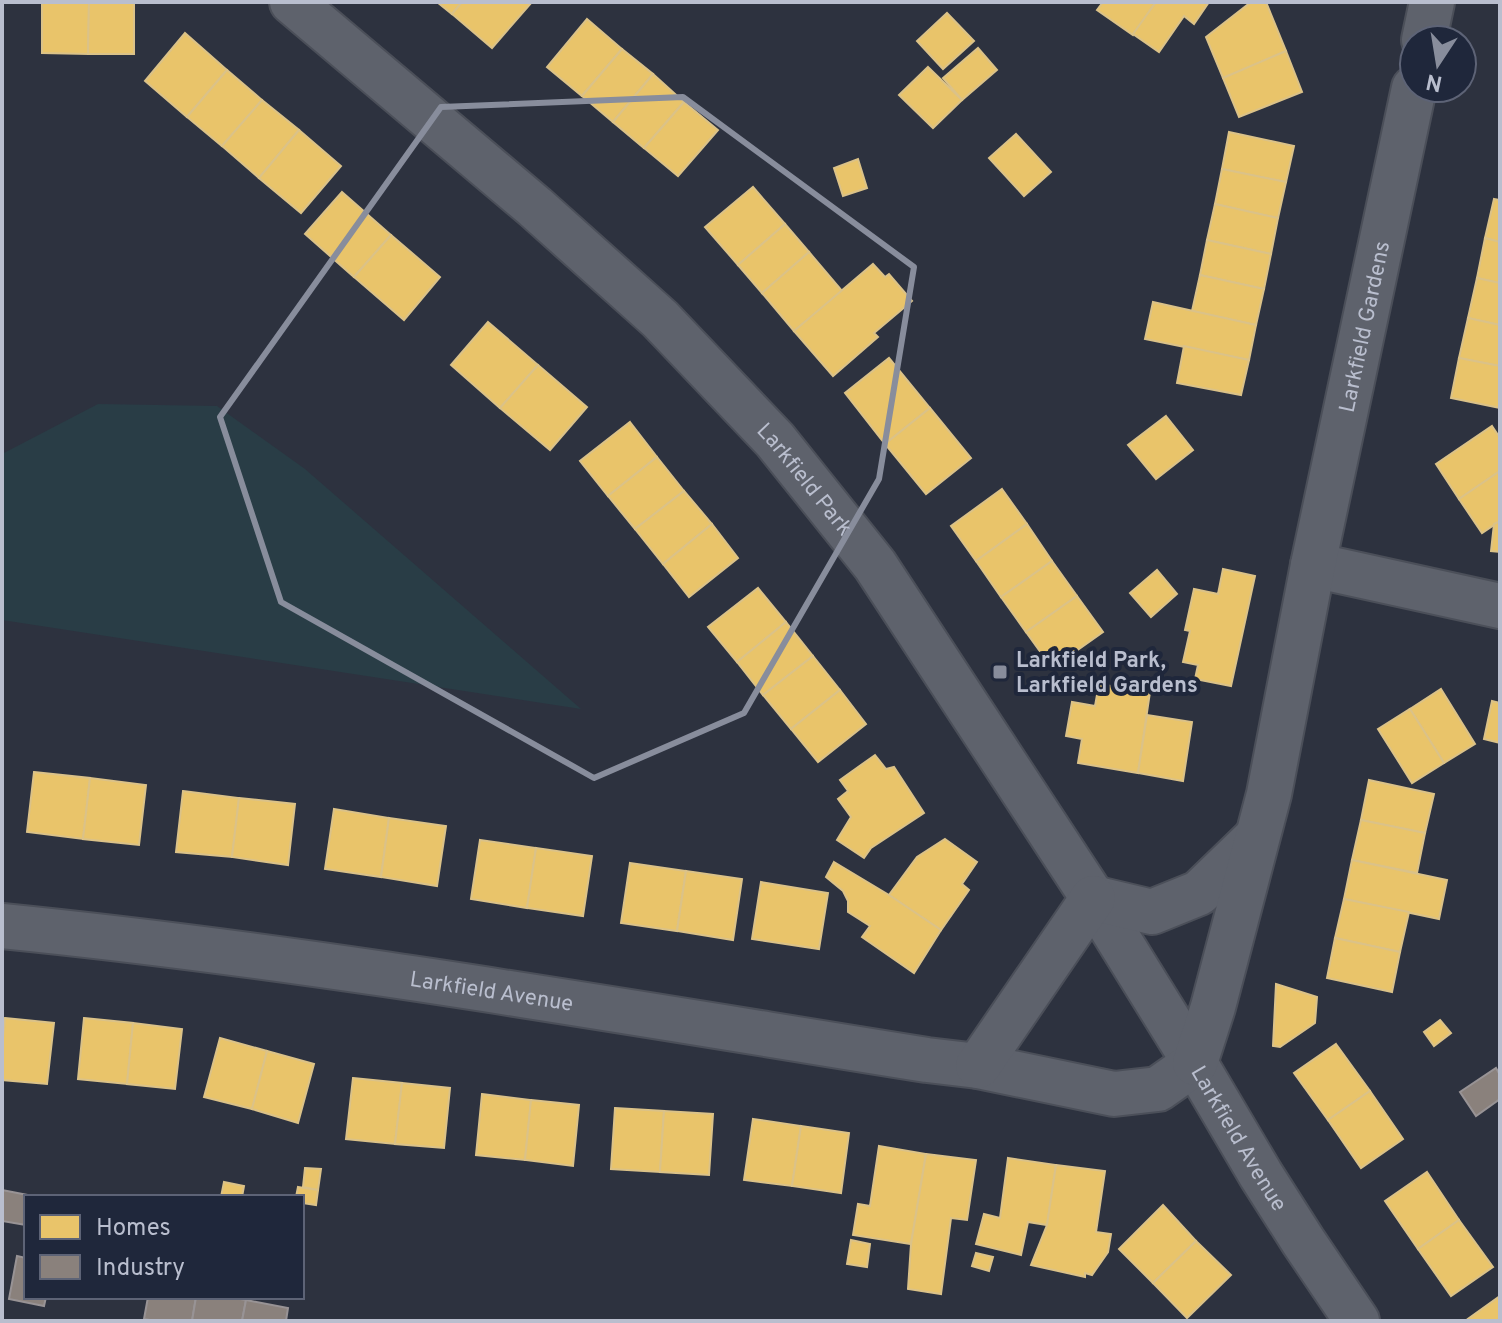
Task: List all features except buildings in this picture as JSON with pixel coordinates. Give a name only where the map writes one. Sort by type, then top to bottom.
[{"type":"street","name":"Larkfield Park","points":[[292,2],[535,207],[660,319],[775,440],[875,565],[1093,898],[1195,1063]]},
{"type":"street","points":[[1427,24],[1432,2]]},
{"type":"street","name":"Larkfield Gardens","points":[[1195,1063],[1213,1007],[1269,794],[1313,565],[1411,104]]},
{"type":"street","points":[[1313,565],[1500,606]]},
{"type":"street","points":[[978,1066],[1093,898],[1152,912],[1199,893],[1257,837]]},
{"type":"street","name":"Larkfield Avenue","points":[[2,926],[398,977],[978,1066],[1114,1094],[1158,1089],[1195,1063],[1286,1214],[1357,1321]]},
{"type":"highlighted area","points":[[683,97],[914,267],[879,479],[744,713],[594,778],[281,602],[220,417],[441,107]]},
{"type":"shaded area","points":[[98,404],[217,406],[305,469],[581,709],[2,620],[2,454]]},
{"type":"place","name":"Larkfield Park, Larkfield Gardens","points":[[1000,672]]}]
